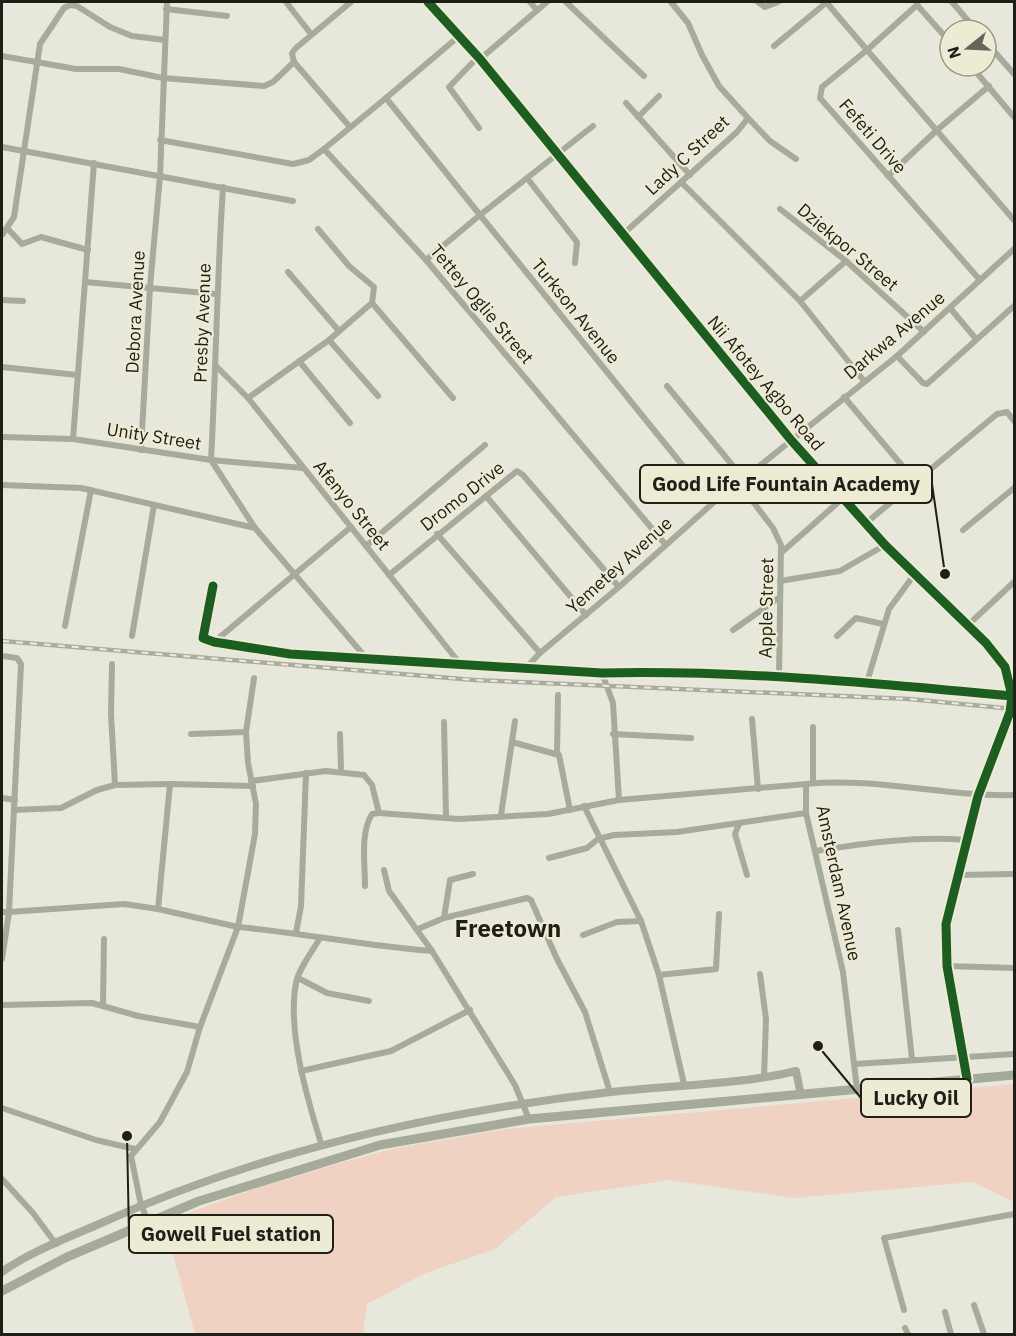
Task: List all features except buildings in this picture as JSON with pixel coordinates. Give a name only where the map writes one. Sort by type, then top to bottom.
[{"type":"highway","points":[[2,1291],[67,1257],[148,1221],[227,1190],[366,1149],[530,1119],[1014,1075]]},
{"type":"street","points":[[160,176],[167,2]]},
{"type":"street","points":[[286,2],[312,34]]},
{"type":"street","points":[[350,127],[294,62],[293,51],[351,2]]},
{"type":"street","name":"Nii Afotey Agbo Road","points":[[428,2],[479,58],[791,440],[885,545],[1000,659],[1012,682],[1012,696],[1004,731],[978,796],[946,924],[947,966],[968,1079]]},
{"type":"street","points":[[530,2],[537,10]]},
{"type":"street","points":[[479,128],[449,87],[479,58],[547,2]]},
{"type":"street","points":[[566,2],[644,76]]},
{"type":"street","name":"Lady C Street","points":[[622,235],[690,175],[748,118],[719,86],[702,56],[688,23],[671,2]]},
{"type":"street","points":[[758,2],[765,7],[778,2]]},
{"type":"street","points":[[774,46],[826,2],[1014,220]]},
{"type":"street","points":[[952,2],[966,18]]},
{"type":"street","points":[[867,50],[919,3],[938,27]]},
{"type":"street","points":[[2,235],[14,218],[41,40],[64,8],[70,5],[77,6],[99,22],[132,36],[165,40]]},
{"type":"street","points":[[166,9],[227,16]]},
{"type":"street","points":[[160,140],[293,164],[309,160],[458,37]]},
{"type":"street","name":"Fefeti Drive","points":[[867,50],[822,87],[820,98],[980,280]]},
{"type":"street","points":[[2,56],[76,69],[119,69],[163,78],[264,86],[273,82],[294,62]]},
{"type":"street","points":[[998,56],[1014,74]]},
{"type":"street","points":[[982,78],[1014,117]]},
{"type":"street","points":[[888,176],[989,86]]},
{"type":"street","points":[[638,117],[659,96]]},
{"type":"street","name":"Turkson Avenue","points":[[386,98],[713,502]]},
{"type":"street","points":[[626,103],[690,175]]},
{"type":"street","points":[[748,118],[770,141],[796,159]]},
{"type":"street","points":[[426,260],[593,126]]},
{"type":"street","points":[[2,147],[293,201]]},
{"type":"street","name":"Tettey Oglie Street","points":[[324,149],[426,260],[665,543]]},
{"type":"street","points":[[73,439],[94,163]]},
{"type":"street","name":"Debora Avenue","points":[[141,450],[150,287],[160,176]]},
{"type":"street","points":[[527,178],[577,242],[575,263]]},
{"type":"street","points":[[681,182],[800,302],[864,381]]},
{"type":"street","name":"Presby Avenue","points":[[211,460],[216,366],[216,294],[224,187]]},
{"type":"street","name":"Dziekpor Street","points":[[780,209],[846,261],[924,332]]},
{"type":"street","points":[[8,229],[22,244],[41,237],[88,250]]},
{"type":"street","points":[[248,398],[329,340],[372,303],[374,287],[349,266],[318,229]]},
{"type":"street","name":"Darkwa Avenue","points":[[791,440],[897,356],[1014,249]]},
{"type":"street","points":[[800,302],[846,261]]},
{"type":"street","points":[[288,272],[339,331]]},
{"type":"street","points":[[85,282],[216,294]]},
{"type":"street","points":[[2,300],[23,302]]},
{"type":"street","points":[[372,303],[453,398]]},
{"type":"street","points":[[897,356],[922,383],[927,384],[1014,306]]},
{"type":"street","points":[[950,308],[976,339]]},
{"type":"street","points":[[329,340],[378,396]]},
{"type":"street","points":[[299,361],[350,423]]},
{"type":"street","name":"Afenyo Street","points":[[216,366],[248,398],[461,665]]},
{"type":"street","points":[[2,367],[77,375]]},
{"type":"street","name":"Apple Street","points":[[667,386],[741,480],[772,528],[782,552],[779,676]]},
{"type":"street","points":[[844,397],[916,482]]},
{"type":"street","points":[[866,523],[997,414],[1007,412],[1014,421]]},
{"type":"street","name":"Unity Street","points":[[2,437],[73,439],[211,460],[303,468]]},
{"type":"street","name":"Yemetey Avenue","points":[[525,669],[540,653],[620,587],[665,543],[791,440]]},
{"type":"street","points":[[366,546],[485,446]]},
{"type":"street","points":[[211,460],[255,528],[367,659]]},
{"type":"street","name":"Dromo Drive","points":[[389,575],[511,474],[520,473],[620,587]]},
{"type":"street","points":[[2,485],[69,486],[255,528]]},
{"type":"street","points":[[963,530],[1014,488]]},
{"type":"street","points":[[65,626],[91,490]]},
{"type":"street","points":[[486,496],[586,615]]},
{"type":"street","points":[[782,552],[842,499]]},
{"type":"street","points":[[132,636],[154,505]]},
{"type":"street","points":[[214,642],[351,527]]},
{"type":"street","points":[[437,534],[540,653]]},
{"type":"street","points":[[780,581],[840,571],[885,545]]},
{"type":"street","points":[[867,682],[883,624],[893,601],[914,575]]},
{"type":"street","points":[[968,625],[1014,582]]},
{"type":"street","points":[[213,585],[202,633],[203,638],[272,652],[602,673],[654,672],[779,676],[1012,696]]},
{"type":"street","points":[[733,630],[780,597]]},
{"type":"street","points":[[837,636],[856,618],[883,624]]},
{"type":"street","points":[[2,656],[17,658],[21,664],[15,800],[2,959]]},
{"type":"street","points":[[112,664],[111,714],[115,785]]},
{"type":"street","points":[[602,673],[612,699],[620,800]]},
{"type":"street","points":[[148,1221],[141,1205],[131,1156],[160,1122],[187,1072],[200,1027],[238,927],[255,834],[246,732],[254,678]]},
{"type":"street","points":[[558,695],[557,753],[561,760],[570,810]]},
{"type":"street","points":[[752,718],[758,789]]},
{"type":"street","points":[[501,815],[515,721]]},
{"type":"street","points":[[444,722],[446,816]]},
{"type":"street","points":[[365,886],[365,843],[372,814],[446,816],[459,819],[548,814],[620,800],[809,783],[813,727]]},
{"type":"street","points":[[191,734],[246,732]]},
{"type":"street","points":[[340,734],[341,771]]},
{"type":"street","points":[[613,734],[691,738]]},
{"type":"street","points":[[512,742],[557,753]]},
{"type":"street","points":[[14,810],[61,808],[97,790],[115,785],[252,784],[306,773],[341,771],[364,775],[372,785],[379,813]]},
{"type":"street","points":[[297,933],[301,906],[306,773]]},
{"type":"street","name":"Amsterdam Avenue","points":[[857,1089],[843,972],[806,813],[809,783],[849,782],[978,796],[1014,795]]},
{"type":"street","points":[[158,909],[170,784]]},
{"type":"street","points":[[2,798],[15,800]]},
{"type":"street","points":[[584,806],[598,839],[642,921],[659,975],[684,1084]]},
{"type":"street","points":[[549,858],[587,848],[598,839],[619,834],[677,832],[806,813]]},
{"type":"street","points":[[739,824],[735,834],[747,875]]},
{"type":"street","points":[[816,851],[886,840],[939,838],[966,840]]},
{"type":"street","points":[[384,870],[389,891],[403,913],[418,929],[470,1010],[525,1104],[530,1119]]},
{"type":"street","points":[[444,918],[450,880],[473,874]]},
{"type":"street","points":[[957,875],[1014,874]]},
{"type":"street","points":[[418,929],[444,918],[527,898],[531,900],[557,959],[585,1012],[610,1092]]},
{"type":"street","points":[[5,912],[109,904],[158,909],[238,927],[297,933],[378,947],[432,951]]},
{"type":"street","points":[[659,975],[716,969],[719,914]]},
{"type":"street","points":[[583,934],[617,922],[642,921]]},
{"type":"street","points":[[898,930],[912,1059]]},
{"type":"street","points":[[320,938],[298,978],[294,1011],[301,1071],[321,1143]]},
{"type":"street","points":[[103,1005],[104,939]]},
{"type":"street","points":[[947,966],[1014,968]]},
{"type":"street","points":[[760,974],[766,1019],[764,1077]]},
{"type":"street","points":[[298,978],[327,993],[369,1001]]},
{"type":"street","points":[[2,1005],[92,1003],[138,1016],[200,1027]]},
{"type":"street","points":[[301,1071],[390,1051],[470,1010]]},
{"type":"street","points":[[855,1064],[1014,1054]]},
{"type":"street","points":[[3,1269],[141,1205],[321,1143],[525,1104],[610,1092],[764,1077],[796,1071],[801,1095]]},
{"type":"street","points":[[2,1108],[96,1140],[135,1149]]},
{"type":"street","points":[[2,1179],[33,1213],[56,1244]]},
{"type":"street","points":[[904,1310],[884,1238],[1014,1214]]},
{"type":"street","points":[[974,1305],[984,1335]]},
{"type":"street","points":[[945,1312],[951,1335]]},
{"type":"shaded area","points":[[1014,1084],[1014,1202],[973,1182],[794,1198],[670,1180],[556,1197],[495,1249],[423,1274],[367,1304],[363,1334],[195,1334],[164,1222],[257,1188],[344,1162],[392,1149],[506,1129]]},
{"type":"railway","points":[[2,641],[474,680],[909,699],[1014,709]]},
{"type":"cycle path","points":[[428,2],[480,59],[791,440],[885,545],[986,643],[1005,667],[1012,696],[1010,712],[978,796],[946,924],[947,966],[967,1079]]},
{"type":"cycle path","points":[[213,586],[203,638],[214,642],[290,654],[602,673],[807,678],[1012,696]]},
{"type":"place","name":"Good Life Fountain Academy","points":[[945,574]]},
{"type":"place","name":"Lucky Oil","points":[[818,1046]]},
{"type":"place","name":"Gowell Fuel station","points":[[127,1136]]},
{"type":"district","name":"Freetown","points":[[508,928]]}]
